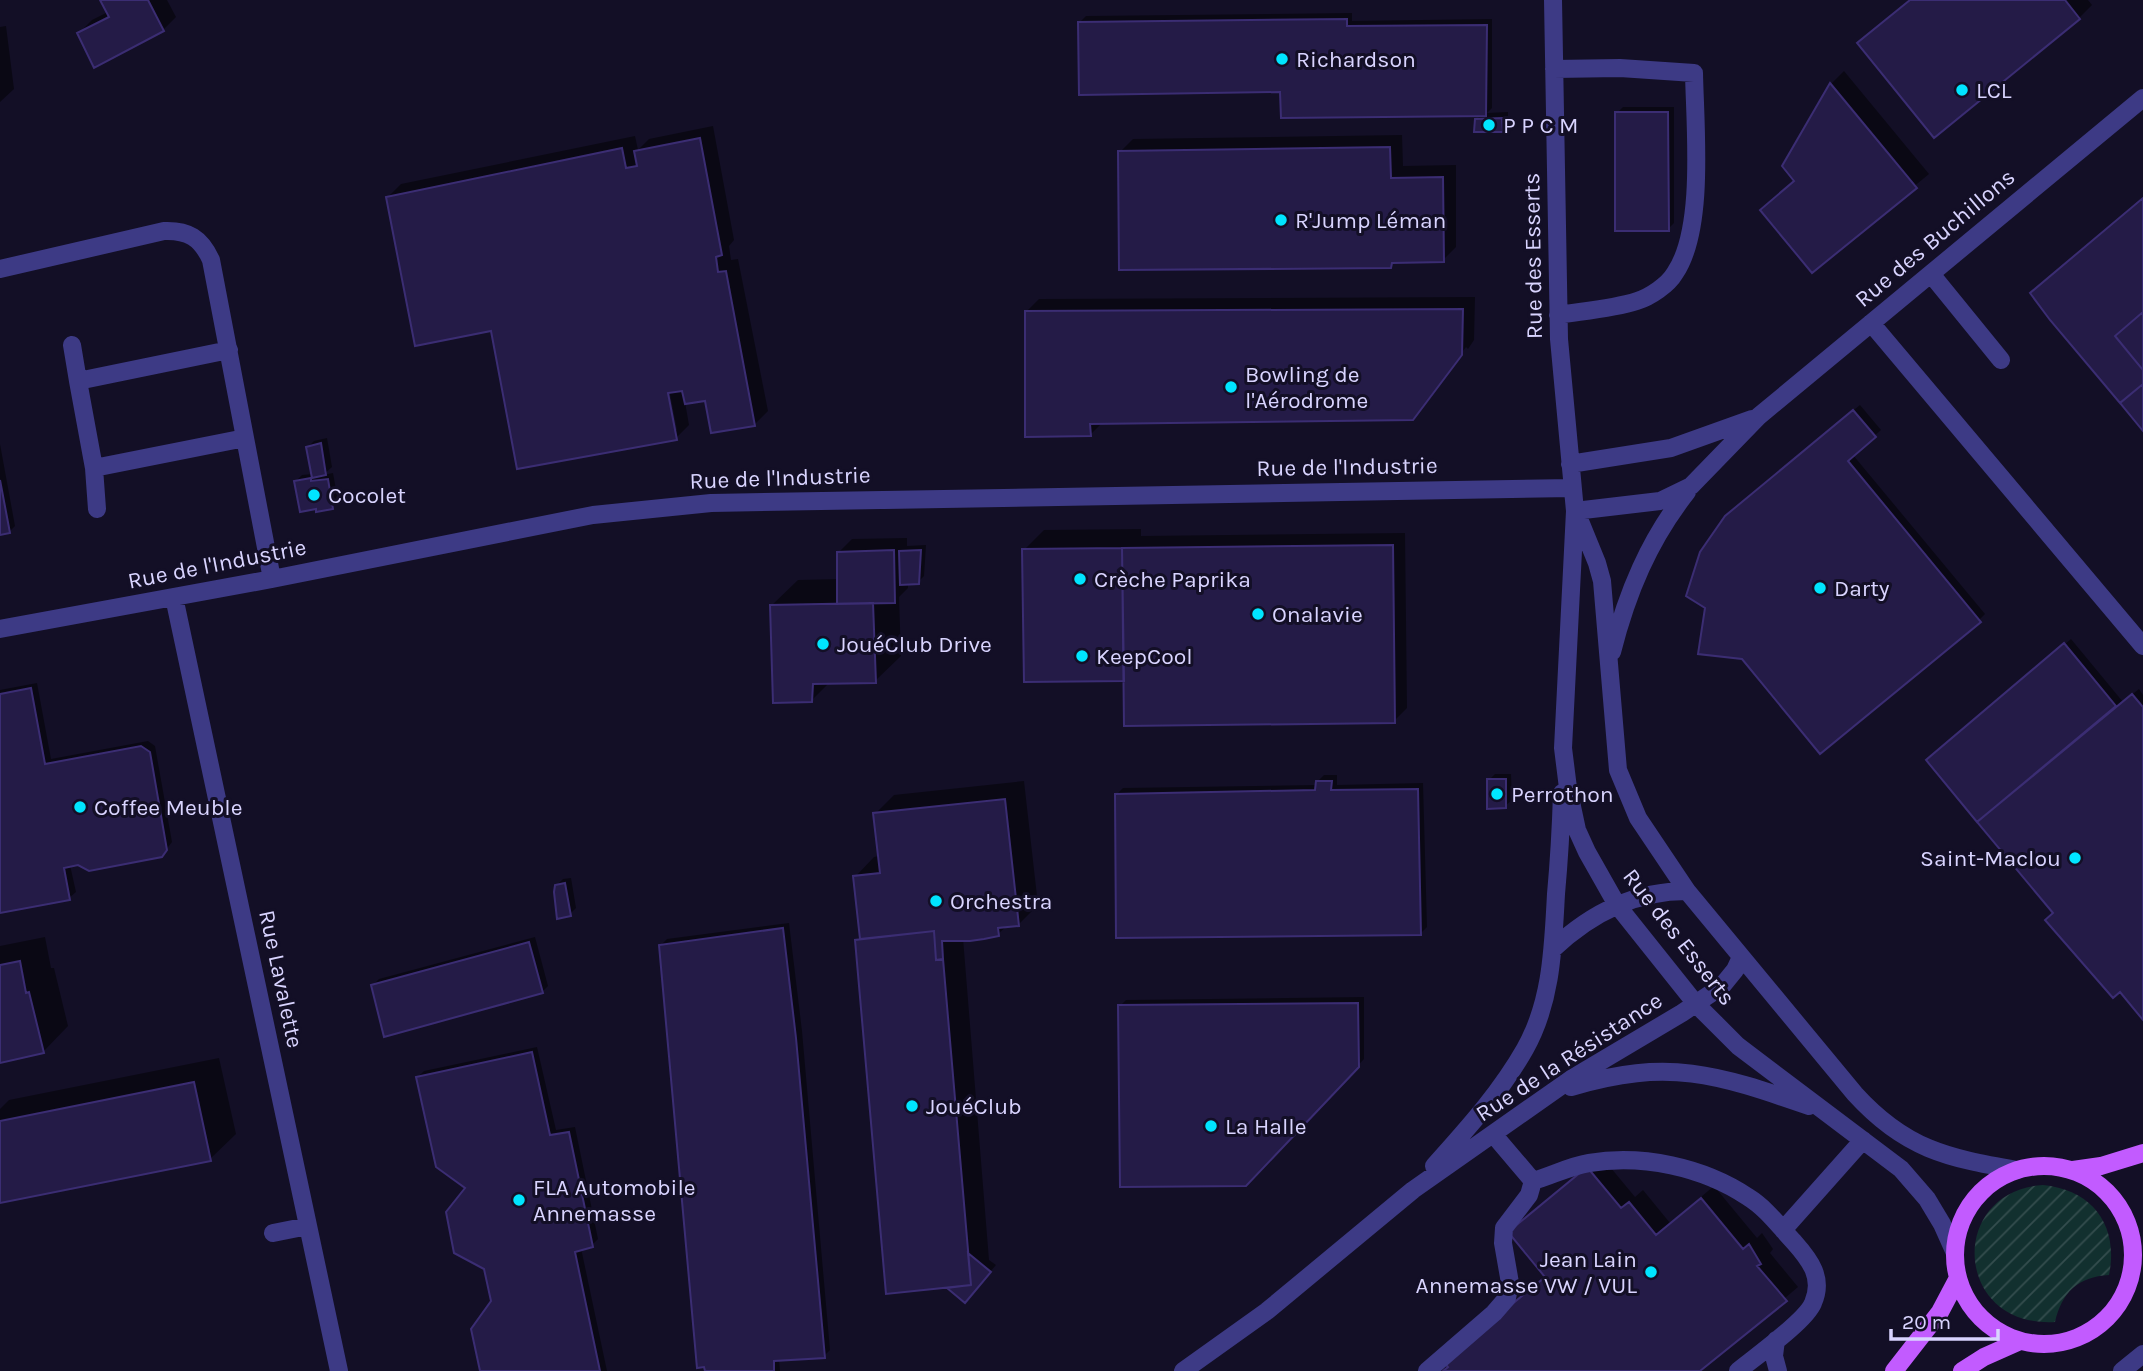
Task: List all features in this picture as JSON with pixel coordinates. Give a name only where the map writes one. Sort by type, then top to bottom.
[{"type":"main road","points":[[2143,1153],[2101,1166],[2073,1170],[2045,1166],[2017,1170],[1997,1179],[1972,1202],[1961,1221],[1955,1253],[1958,1278],[1965,1297],[1984,1321],[2001,1333],[2020,1341],[2057,1343],[2075,1339],[2099,1325],[2119,1305],[2127,1288],[2134,1252],[2143,1234]]},
{"type":"main road","points":[[2073,1170],[2092,1179],[2116,1202],[2131,1231],[2134,1252]]},
{"type":"main road","points":[[1894,1371],[1940,1312],[1958,1278]]},
{"type":"main road","points":[[1962,1371],[1984,1357],[2020,1341]]},
{"type":"street","name":"Rue des Esserts","points":[[1553,0],[1558,315],[1575,511],[1563,748],[1577,830],[1592,863],[1618,905],[1696,1004],[1738,1046],[1892,1161],[1919,1189],[1942,1224],[1955,1253]]},
{"type":"street","points":[[1554,68],[1620,68],[1694,73],[1695,177],[1692,219],[1689,241],[1675,275],[1638,301],[1558,315]]},
{"type":"street","name":"Rue des Buchillons","points":[[1575,511],[1660,501],[1691,486],[1759,416],[2143,98]]},
{"type":"street","points":[[0,269],[164,231],[179,230],[204,245],[211,260],[272,579]]},
{"type":"street","points":[[1931,274],[2001,359]]},
{"type":"street","points":[[1871,323],[2143,646]]},
{"type":"street","points":[[72,345],[94,468],[97,509]]},
{"type":"street","points":[[78,381],[229,350]]},
{"type":"street","name":"Rue des Buchillons","points":[[1570,464],[1671,449],[1759,416]]},
{"type":"street","points":[[94,468],[245,438]]},
{"type":"street","points":[[1609,667],[1639,570],[1668,515],[1691,486]]},
{"type":"street","name":"Rue de l'Industrie","points":[[0,629],[272,579],[593,515],[711,503],[1572,488]]},
{"type":"street","name":"Rue des Esserts","points":[[1575,511],[1601,572],[1618,770],[1649,837],[1686,891],[1855,1094],[1889,1127],[1911,1141],[1945,1155],[2017,1170]]},
{"type":"street","name":"Rue Lavalette","points":[[174,597],[339,1371]]},
{"type":"street","name":"Rue de la Résistance","points":[[1413,1189],[1483,1112],[1525,1049],[1542,1009],[1553,949],[1562,812],[1563,748]]},
{"type":"street","points":[[1553,949],[1578,927],[1618,905],[1663,892],[1686,891]]},
{"type":"street","name":"Rue de la Résistance","points":[[1183,1371],[1267,1311],[1413,1189],[1581,1072],[1696,1004],[1727,981],[1741,957]]},
{"type":"street","points":[[1551,1093],[1623,1074],[1687,1072],[1733,1081],[1825,1112]]},
{"type":"street","points":[[1493,1134],[1533,1181]]},
{"type":"street","points":[[1783,1230],[1863,1140]]},
{"type":"street","points":[[1533,1181],[1586,1163],[1650,1161],[1706,1176],[1728,1186],[1764,1209],[1811,1262],[1818,1291],[1812,1307],[1738,1371]]},
{"type":"street","points":[[1427,1371],[1494,1313],[1507,1298],[1510,1283],[1503,1243],[1504,1228],[1529,1195],[1533,1181]]},
{"type":"street","points":[[273,1233],[308,1226]]},
{"type":"street","points":[[1776,1340],[1774,1356],[1778,1371]]},
{"type":"street","points":[[2122,1371],[2143,1354]]},
{"type":"green space","points":[[2043,1185],[2076,1194],[2088,1203],[2106,1226],[2110,1241],[2109,1275],[2088,1279],[2073,1288],[2062,1302],[2055,1322],[2021,1318],[1997,1304],[1981,1283],[1975,1258],[1978,1233],[1990,1210],[2012,1193]]},
{"type":"building","points":[[100,0],[148,0],[164,31],[94,68],[77,33],[109,17]]},
{"type":"building","points":[[1910,0],[2065,0],[2080,19],[1934,138],[1857,43]]},
{"type":"building","name":"Richardson","points":[[1347,19],[1347,26],[1487,25],[1486,116],[1281,118],[1280,92],[1079,95],[1078,22]]},
{"type":"building","points":[[1830,83],[1917,188],[1812,273],[1760,210],[1794,181],[1782,166]]},
{"type":"building","points":[[1615,112],[1668,112],[1669,231],[1615,231]]},
{"type":"building","name":"P P C M","points":[[1502,118],[1503,132],[1474,132],[1475,119]]},
{"type":"building","points":[[700,138],[722,255],[716,257],[718,272],[726,271],[755,426],[711,433],[705,401],[685,404],[682,391],[668,393],[677,440],[517,469],[491,331],[415,346],[386,197],[622,148],[626,168],[637,166],[634,151]]},
{"type":"building","name":"R'Jump Léman","points":[[1390,147],[1391,178],[1443,177],[1444,262],[1392,263],[1391,268],[1119,270],[1118,151]]},
{"type":"building","points":[[2143,198],[2143,312],[2115,336],[2143,370],[2143,384],[2120,403],[2030,293]]},
{"type":"building","name":"Bowling de l'Aérodrome","points":[[1463,309],[1462,355],[1413,420],[1090,424],[1091,436],[1025,437],[1025,311]]},
{"type":"building","points":[[2143,312],[2143,370],[2115,336]]},
{"type":"building","points":[[2143,384],[2143,431],[2120,403]]},
{"type":"building","name":"Darty","points":[[1853,410],[1876,437],[1848,461],[1981,622],[1820,754],[1742,659],[1698,654],[1705,608],[1686,596],[1700,552],[1725,516]]},
{"type":"building","points":[[321,443],[326,475],[312,478],[306,447]]},
{"type":"building","name":"Cocolet","points":[[311,478],[311,481],[328,479],[333,509],[300,512],[294,481]]},
{"type":"building","points":[[0,480],[10,533],[0,535]]},
{"type":"building","name":"Onalavie","points":[[1393,545],[1395,723],[1124,726],[1122,548]]},
{"type":"building","points":[[1122,548],[1124,681],[1024,682],[1022,549]]},
{"type":"building","points":[[894,550],[895,603],[837,604],[837,552]]},
{"type":"building","points":[[921,550],[919,584],[900,585],[899,551]]},
{"type":"building","name":"JouéClub Drive","points":[[873,603],[876,683],[813,684],[812,702],[773,703],[770,605]]},
{"type":"building","points":[[2064,643],[2116,706],[1977,822],[1926,760]]},
{"type":"building","name":"Coffee Meuble","points":[[31,688],[45,764],[141,746],[150,752],[167,850],[162,857],[89,871],[78,865],[64,868],[70,900],[0,913],[0,694]]},
{"type":"building","name":"Saint-Maclou","points":[[2132,694],[2143,707],[2143,1020],[2120,992],[2113,998],[2045,920],[2053,913],[1977,822]]},
{"type":"building","name":"Perrothon","points":[[1487,779],[1506,779],[1506,808],[1487,809]]},
{"type":"building","points":[[1316,781],[1332,781],[1331,790],[1418,789],[1421,935],[1116,938],[1115,794],[1315,790]]},
{"type":"building","name":"Orchestra","points":[[1005,799],[1019,926],[998,928],[999,936],[984,939],[942,941],[943,959],[936,960],[934,931],[860,939],[853,876],[880,873],[873,813]]},
{"type":"building","points":[[565,883],[571,916],[557,919],[555,885]]},
{"type":"building","points":[[783,928],[796,1038],[825,1358],[774,1361],[774,1371],[705,1371],[704,1367],[697,1368],[659,945]]},
{"type":"building","name":"JouéClub","points":[[934,931],[936,960],[943,959],[971,1285],[886,1294],[855,940]]},
{"type":"building","points":[[529,942],[543,993],[384,1037],[371,985]]},
{"type":"building","points":[[20,961],[26,993],[29,992],[44,1053],[0,1063],[0,965]]},
{"type":"building","name":"La Halle","points":[[1358,1003],[1359,1067],[1246,1186],[1120,1187],[1118,1005]]},
{"type":"building","name":"FLA Automobile Annemasse","points":[[532,1052],[550,1135],[569,1132],[593,1247],[575,1252],[600,1371],[480,1371],[471,1329],[491,1301],[484,1269],[454,1253],[446,1212],[465,1188],[436,1167],[416,1077]]},
{"type":"building","points":[[194,1082],[211,1161],[0,1203],[0,1121]]},
{"type":"building","name":"Jean Lain Annemasse VW / VUL","points":[[1587,1167],[1621,1208],[1629,1202],[1656,1235],[1701,1198],[1743,1249],[1749,1244],[1761,1264],[1757,1266],[1787,1301],[1700,1371],[1443,1371],[1448,1367],[1443,1361],[1545,1277],[1508,1232]]},
{"type":"building","points":[[968,1253],[991,1272],[965,1303],[947,1288],[971,1285]]},
{"type":"place","name":"Richardson","points":[[1282,59]]},
{"type":"place","name":"LCL","points":[[1962,90]]},
{"type":"place","name":"P P C M","points":[[1489,125]]},
{"type":"place","name":"R'Jump Léman","points":[[1281,220]]},
{"type":"place","name":"Bowling de l'Aérodrome","points":[[1231,387]]},
{"type":"place","name":"Cocolet","points":[[314,495]]},
{"type":"place","name":"Crèche Paprika","points":[[1080,579]]},
{"type":"place","name":"Darty","points":[[1820,588]]},
{"type":"place","name":"Onalavie","points":[[1258,614]]},
{"type":"place","name":"JouéClub Drive","points":[[823,644]]},
{"type":"place","name":"KeepCool","points":[[1082,656]]},
{"type":"place","name":"Perrothon","points":[[1497,794]]},
{"type":"place","name":"Coffee Meuble","points":[[80,807]]},
{"type":"place","name":"Saint-Maclou","points":[[2075,858]]},
{"type":"place","name":"Orchestra","points":[[936,901]]},
{"type":"place","name":"JouéClub","points":[[912,1106]]},
{"type":"place","name":"La Halle","points":[[1211,1126]]},
{"type":"place","name":"FLA Automobile Annemasse","points":[[519,1200]]},
{"type":"place","name":"Jean Lain Annemasse VW / VUL","points":[[1651,1272]]}]
